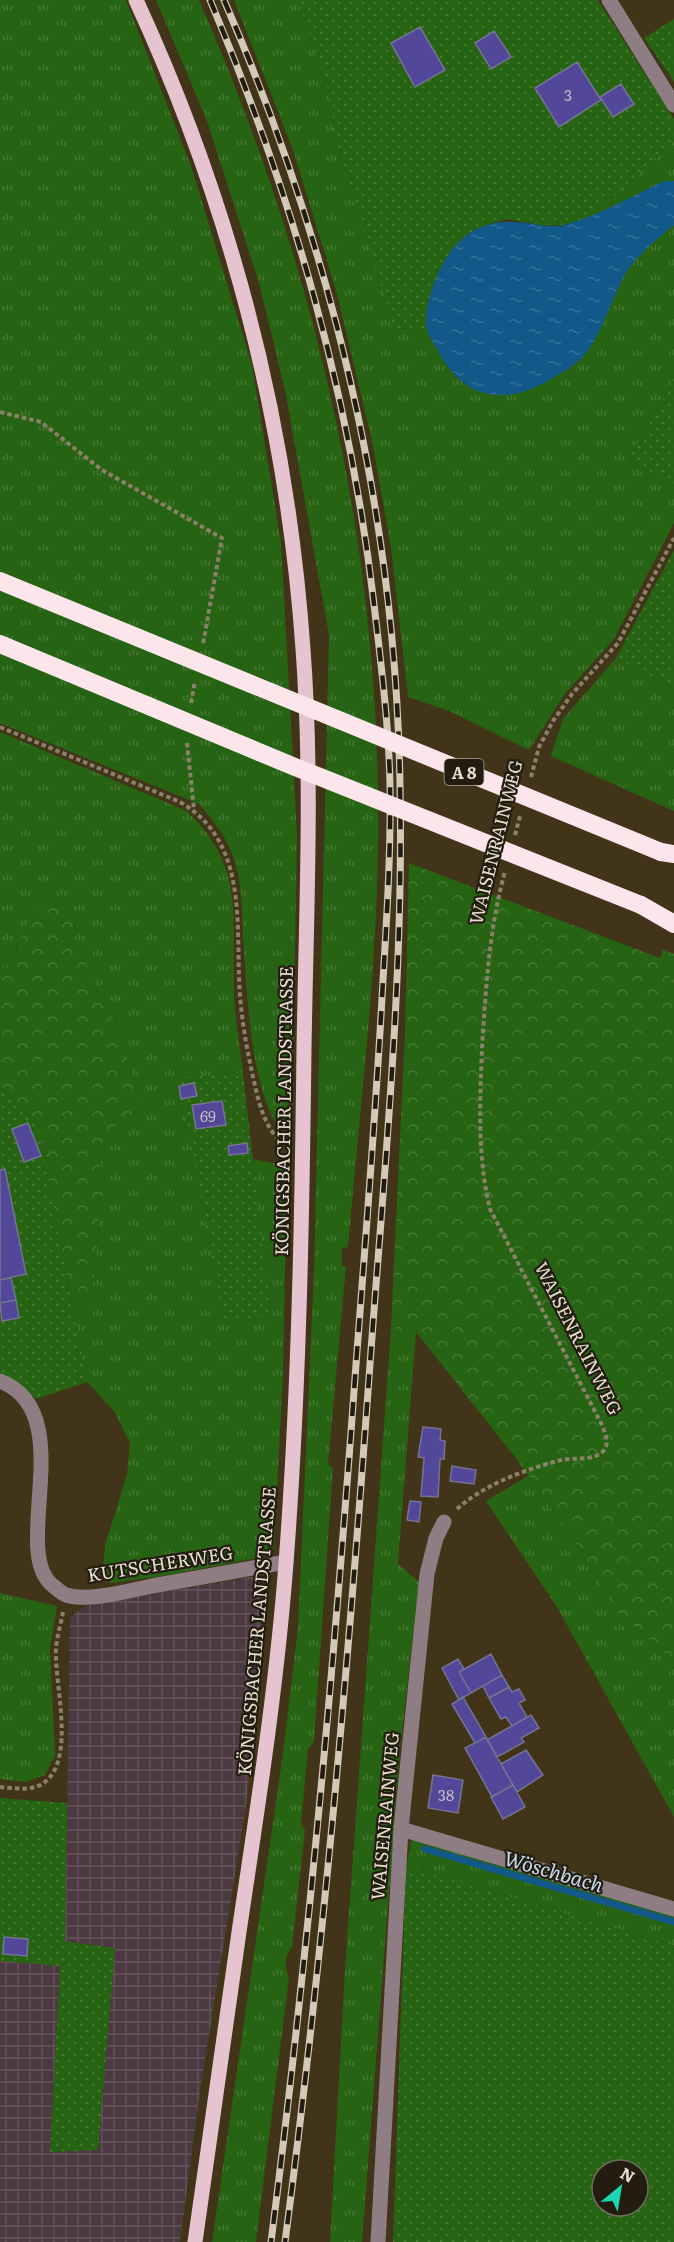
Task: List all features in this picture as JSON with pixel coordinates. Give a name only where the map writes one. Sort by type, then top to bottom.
[{"type":"highway","name":"A 8","points":[[0,581],[670,854]]},
{"type":"highway","points":[[0,644],[284,762],[674,918]]},
{"type":"highway","points":[[641,905],[674,924]]},
{"type":"main road","name":"KÖNIGSBACHER LANDSTRASSE","points":[[136,0],[178,94],[214,191],[261,355],[285,480],[302,631],[307,738],[303,1156],[286,1562],[259,1802],[195,2242]]},
{"type":"street","points":[[609,0],[674,105]]},
{"type":"street","name":"KUTSCHERWEG","points":[[0,1381],[15,1389],[26,1400],[35,1417],[41,1463],[38,1543],[41,1569],[50,1583],[66,1595],[100,1596],[286,1562]]},
{"type":"street","name":"WAISENRAINWEG","points":[[378,2242],[400,1829],[427,1574],[436,1538],[444,1522]]},
{"type":"street","points":[[400,1829],[674,1909]]},
{"type":"path","points":[[0,412],[41,422],[102,470],[222,538],[203,645]]},
{"type":"path","name":"WAISENRAINWEG","points":[[530,781],[539,747],[553,721],[572,694],[618,643],[674,538]]},
{"type":"path","points":[[189,714],[196,680]]},
{"type":"path","points":[[0,727],[194,810],[216,835],[231,866],[236,884],[239,979],[257,1094],[273,1136],[283,1145],[303,1156]]},
{"type":"path","points":[[187,735],[194,810]]},
{"type":"path","name":"WAISENRAINWEG","points":[[514,838],[523,804]]},
{"type":"path","name":"WAISENRAINWEG","points":[[444,1522],[480,1490],[562,1460],[599,1455],[605,1449],[607,1441],[603,1427],[490,1209],[483,1181],[479,1107],[485,993],[493,918],[508,861]]},
{"type":"path","points":[[0,1787],[36,1787],[50,1776],[58,1761],[61,1732],[56,1649],[66,1595]]},
{"type":"shaded area","points":[[251,1577],[267,1582],[268,1588],[246,1806],[200,2091],[180,2242],[0,2242],[0,1961],[60,1965],[50,2152],[97,2150],[115,1948],[65,1941],[70,1617],[87,1605]]},
{"type":"green space","points":[[0,0],[126,0],[191,166],[252,365],[281,542],[297,834],[292,1118],[289,1124],[277,1126],[261,1087],[252,1042],[247,996],[240,884],[233,858],[219,828],[199,804],[0,723]]},
{"type":"green space","points":[[156,0],[199,0],[241,102],[278,206],[309,310],[335,416],[355,523],[369,632],[377,741],[378,852],[374,951],[348,1247],[342,1248],[342,1266],[346,1266],[328,1464],[333,1468],[314,1742],[308,1749],[301,1824],[305,1830],[292,1947],[286,1962],[289,1978],[256,2242],[212,2242],[283,1754],[298,1627],[314,1272],[329,635],[285,390],[259,283],[207,121]]},
{"type":"green space","points":[[234,0],[298,0],[333,104],[332,132],[396,329],[426,328],[428,303],[540,225],[562,226],[593,215],[674,141],[674,380],[629,459],[674,487],[674,523],[614,639],[564,695],[529,750],[449,711],[408,697],[391,548],[372,441],[336,290],[293,150]]},
{"type":"green space","points":[[298,0],[598,0],[674,119],[674,141],[593,215],[565,225],[540,225],[507,219],[481,227],[457,244],[436,278],[428,303],[426,328],[395,329],[332,132],[333,104]]},
{"type":"green space","points":[[674,19],[674,82],[644,38]]},
{"type":"green space","points":[[674,380],[674,487],[629,459]]},
{"type":"green space","points":[[674,550],[674,688],[616,658]]},
{"type":"green space","points":[[616,658],[674,688],[674,811],[551,756],[563,719]]},
{"type":"green space","points":[[0,732],[187,811],[206,832],[219,852],[227,872],[234,914],[234,997],[243,1073],[179,1079],[270,1315],[253,1159],[277,1164],[287,1174],[283,1372],[274,1547],[263,1557],[163,1576],[110,1583],[103,1573],[105,1545],[127,1475],[130,1443],[114,1411],[87,1382],[75,1319],[92,1294],[98,1239],[101,1150],[112,1129],[136,1113],[139,1094],[125,1051],[122,1029],[98,997],[92,975],[74,940],[75,923],[18,944],[9,968],[0,968]]},
{"type":"green space","points":[[409,863],[660,958],[674,985],[674,1661],[618,1613],[576,1543],[515,1457],[416,1332],[391,1328],[405,1031]]},
{"type":"green space","points":[[52,903],[68,905],[74,913],[74,940],[92,975],[98,997],[122,1029],[125,1051],[139,1094],[136,1113],[112,1129],[101,1150],[98,1239],[92,1294],[75,1319],[37,1121],[0,1085],[0,968],[9,967],[34,908]]},
{"type":"green space","points":[[663,950],[674,954],[674,985],[660,958]]},
{"type":"green space","points":[[243,1073],[271,1315],[224,1323],[179,1078]]},
{"type":"green space","points":[[0,1085],[37,1121],[87,1382],[36,1399],[11,1378],[0,1373]]},
{"type":"green space","points":[[391,1328],[416,1332],[398,1564],[419,1582],[400,1750],[362,2242],[330,2242],[345,1968]]},
{"type":"green space","points":[[528,1476],[576,1543],[618,1613],[674,1661],[674,1817],[557,1607],[486,1501]]},
{"type":"green space","points":[[0,1593],[57,1606],[50,1648],[55,1755],[45,1775],[25,1782],[0,1779]]},
{"type":"green space","points":[[0,1798],[67,1803],[65,1941],[115,1948],[98,2150],[50,2152],[60,1966],[0,1961]]},
{"type":"green space","points":[[412,1838],[674,1914],[674,1946],[406,1866]]},
{"type":"green space","points":[[406,1866],[674,1946],[674,2242],[393,2242]]},
{"type":"water","points":[[664,181],[674,181],[674,225],[642,254],[626,273],[596,338],[579,361],[538,386],[519,393],[504,395],[479,391],[468,386],[450,370],[429,334],[426,316],[430,294],[439,270],[458,243],[475,230],[493,223],[564,225],[602,211]]},
{"type":"building","points":[[420,27],[445,70],[415,87],[391,43]]},
{"type":"building","points":[[494,31],[511,57],[491,69],[475,43]]},
{"type":"building","points":[[577,62],[601,100],[559,127],[535,88]]},
{"type":"building","points":[[621,84],[634,104],[613,117],[600,97]]},
{"type":"building","points":[[194,1083],[197,1096],[181,1099],[179,1086]]},
{"type":"building","points":[[222,1101],[226,1125],[196,1129],[192,1105]]},
{"type":"building","points":[[28,1123],[41,1156],[24,1162],[12,1129]]},
{"type":"building","points":[[247,1143],[248,1153],[229,1155],[228,1146]]},
{"type":"building","points":[[5,1169],[26,1274],[0,1280],[0,1170]]},
{"type":"building","points":[[11,1278],[16,1300],[0,1303],[0,1280]]},
{"type":"building","points":[[16,1300],[19,1318],[2,1321],[0,1303]]},
{"type":"building","points":[[423,1427],[441,1429],[440,1440],[445,1441],[444,1459],[440,1459],[438,1497],[421,1496],[424,1458],[418,1457]]},
{"type":"building","points":[[452,1466],[476,1470],[474,1484],[450,1481]]},
{"type":"building","points":[[410,1501],[421,1502],[419,1522],[407,1520]]},
{"type":"building","points":[[491,1654],[502,1675],[471,1693],[459,1672]]},
{"type":"building","points":[[458,1659],[464,1669],[459,1672],[471,1693],[459,1700],[442,1668]]},
{"type":"building","points":[[502,1675],[509,1687],[489,1698],[483,1686]]},
{"type":"building","points":[[509,1687],[512,1692],[519,1689],[525,1700],[519,1703],[527,1717],[512,1726],[506,1717],[501,1719],[489,1698]]},
{"type":"building","points":[[463,1697],[486,1737],[475,1743],[452,1704]]},
{"type":"building","points":[[531,1715],[539,1728],[521,1738],[524,1742],[497,1757],[487,1740]]},
{"type":"building","points":[[486,1737],[513,1785],[492,1797],[465,1748]]},
{"type":"building","points":[[526,1750],[543,1775],[517,1792],[501,1764]]},
{"type":"building","points":[[433,1775],[463,1780],[458,1813],[428,1808]]},
{"type":"building","points":[[513,1785],[525,1807],[503,1819],[491,1797]]},
{"type":"building","points":[[4,1937],[28,1939],[27,1956],[3,1954]]},
{"type":"waterway","name":"Wöschbach","points":[[425,1849],[674,1922]]},
{"type":"railway","points":[[210,0],[240,74],[292,222],[333,371],[350,447],[374,604],[388,740],[390,786],[388,883],[377,1080],[338,1595],[308,1919],[271,2242]]},
{"type":"railway","points":[[224,0],[262,94],[296,189],[326,286],[351,384],[371,484],[386,584],[396,685],[400,786],[396,1008],[361,1486],[323,1919],[285,2242]]}]
